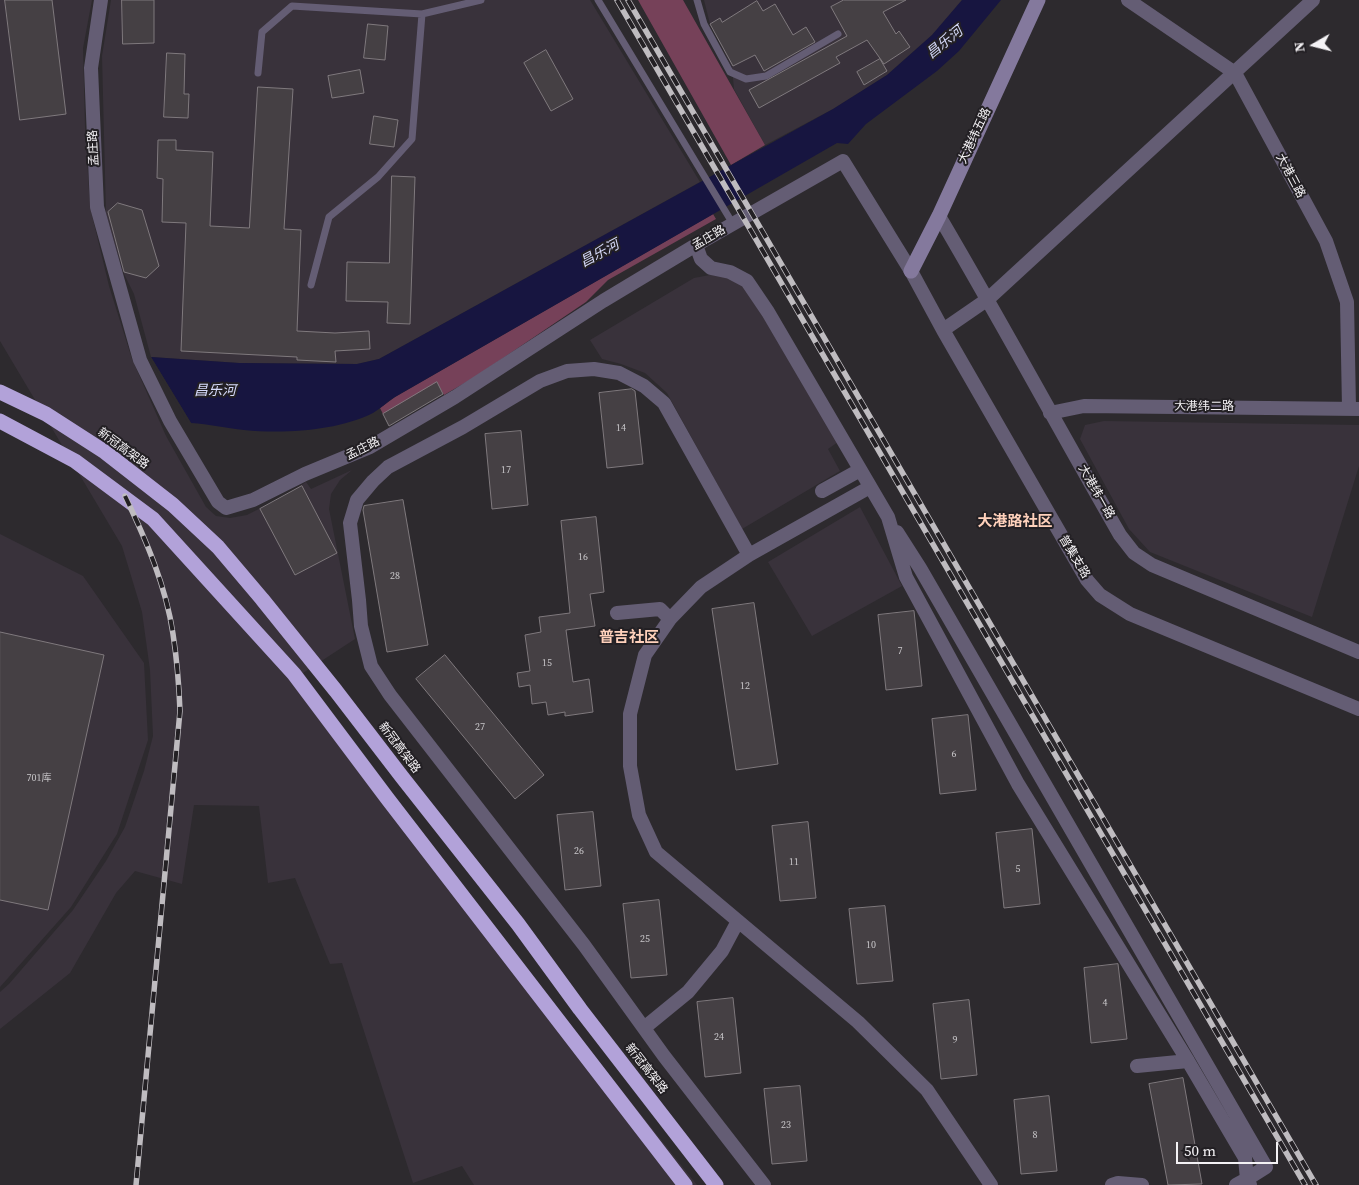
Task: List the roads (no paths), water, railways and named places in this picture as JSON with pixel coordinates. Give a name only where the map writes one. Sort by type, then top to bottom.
[{"type":"highway","name":"新冠高架路","points":[[0,392],[46,414],[105,452],[173,505],[218,547],[336,690],[518,924],[580,1009],[716,1185]]},
{"type":"highway","points":[[0,421],[75,461],[153,519],[294,674],[386,798],[684,1185]]},
{"type":"street","name":"孟庄路","points":[[101,0],[91,68],[97,207],[140,360],[170,421],[218,502],[226,508],[253,500],[306,474],[370,447],[455,397],[603,301],[842,161],[910,271]]},
{"type":"street","name":"大港纬五路","points":[[910,271],[939,216],[1038,0]]},
{"type":"street","name":"大港三路","points":[[1128,0],[1235,73],[1326,241],[1347,302],[1354,409]]},
{"type":"street","points":[[943,330],[988,299],[1313,0]]},
{"type":"street","name":"大港纬一路","points":[[939,216],[988,299],[1050,413],[1120,535],[1134,553],[1152,566],[1359,652]]},
{"type":"street","points":[[696,245],[701,258],[711,268],[730,272],[747,281],[768,312],[870,487],[920,568],[1266,1167],[1244,1183]]},
{"type":"street","name":"普集支路","points":[[910,271],[1087,580],[1100,595],[1130,614],[1359,709]]},
{"type":"street","points":[[750,555],[664,403],[644,386],[628,378],[619,374],[594,369],[567,371],[540,381],[463,427],[388,467],[357,500],[350,523],[360,600],[361,626],[372,666],[390,695],[584,945],[644,1028],[764,1185]]},
{"type":"street","name":"大港纬二路","points":[[1050,413],[1084,406],[1354,409]]},
{"type":"street","points":[[822,491],[860,470]]},
{"type":"street","points":[[870,487],[750,555],[701,587],[670,619],[645,655],[630,714],[630,766],[639,815],[656,852],[858,1022],[926,1090],[991,1185]]},
{"type":"street","points":[[888,517],[906,577],[1018,784],[1188,1061],[1245,1158],[1244,1183]]},
{"type":"street","points":[[617,613],[660,609],[670,619]]},
{"type":"street","points":[[644,1028],[688,992],[722,951],[738,920]]},
{"type":"street","points":[[1137,1066],[1188,1061]]},
{"type":"street","points":[[1112,1185],[1118,1183],[1142,1185]]},
{"type":"lane","points":[[258,73],[262,32],[292,6],[422,14],[481,0]]},
{"type":"lane","points":[[598,0],[733,224]]},
{"type":"lane","points":[[697,0],[704,24],[730,72],[746,79],[766,76],[838,34]]},
{"type":"lane","points":[[312,285],[329,217],[378,177],[412,139],[422,14]]},
{"type":"water","name":"昌乐河","points":[[962,0],[1001,0],[959,51],[937,71],[866,124],[848,144],[837,143],[395,397],[373,413],[343,424],[310,430],[276,432],[191,423],[151,357],[239,363],[357,364],[379,359],[833,109],[887,75],[932,35]]},
{"type":"railway","points":[[617,0],[1305,1185]]},
{"type":"railway","points":[[628,0],[1316,1185]]},
{"type":"railway","points":[[125,496],[148,546],[166,598],[178,672],[180,711],[136,1185]]},
{"type":"district","name":"大港路社区","points":[[1015,522]]},
{"type":"district","name":"普吉社区","points":[[629,638]]}]
